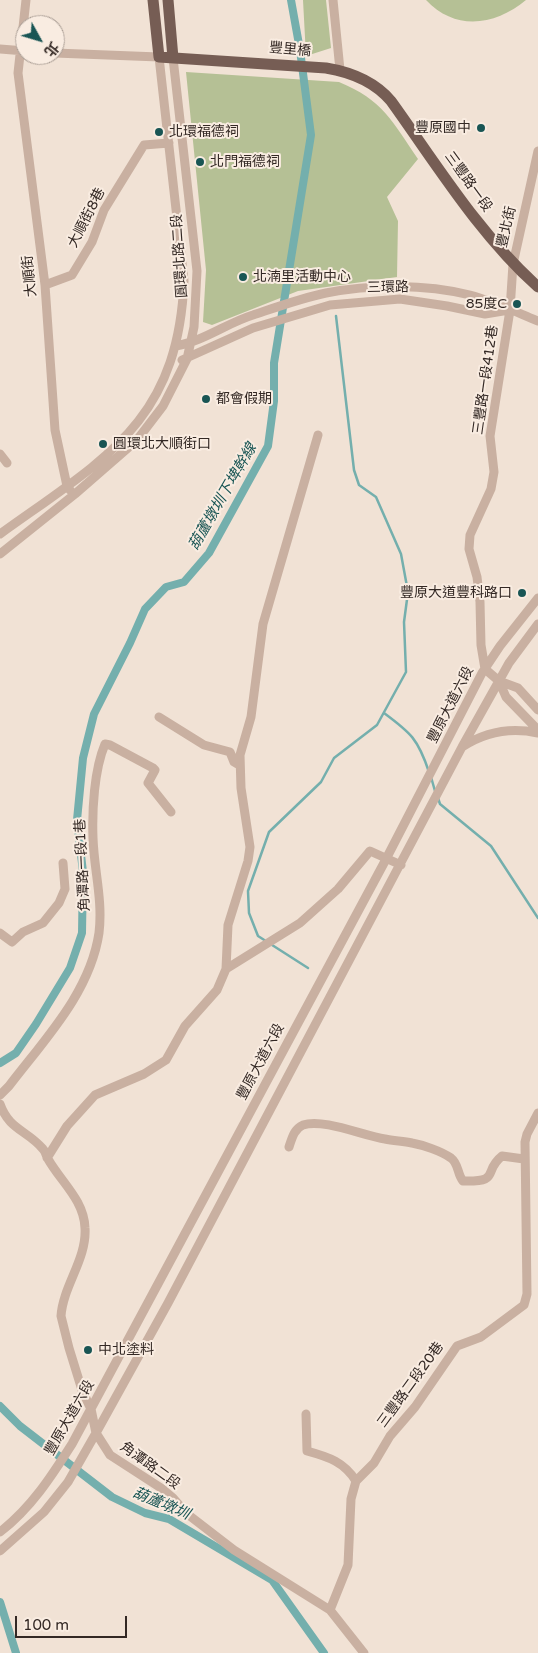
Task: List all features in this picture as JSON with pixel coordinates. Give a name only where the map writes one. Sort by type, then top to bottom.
[{"type":"main road","points":[[153,0],[159,57],[173,58],[168,0]]},
{"type":"main road","name":"豐里橋","points":[[173,58],[326,68]]},
{"type":"main road","name":"三豐路一段","points":[[326,68],[340,70],[370,82],[386,95],[489,237],[513,264],[538,286]]},
{"type":"street","name":"大順街","points":[[25,15],[26,0]]},
{"type":"street","points":[[333,0],[340,70]]},
{"type":"street","points":[[0,50],[15,51]]},
{"type":"street","points":[[65,53],[159,57]]},
{"type":"street","name":"圓環北路二段","points":[[0,534],[113,450],[138,424],[155,399],[171,362],[183,310],[184,281],[159,57]]},
{"type":"street","name":"圓環北路二段","points":[[0,554],[128,450],[147,429],[170,396],[187,359],[195,319],[197,271],[173,58]]},
{"type":"street","name":"大順街","points":[[19,65],[18,72],[24,124],[45,285],[55,430],[67,486]]},
{"type":"street","name":"大順街8巷","points":[[45,285],[72,275],[92,242],[104,210],[144,145],[169,143]]},
{"type":"street","name":"豐北街","points":[[510,310],[513,264],[538,151]]},
{"type":"street","points":[[400,287],[400,299]]},
{"type":"street","name":"三環路","points":[[176,346],[190,344],[249,316],[326,293],[400,287],[469,295],[538,321]]},
{"type":"street","name":"三環路","points":[[171,362],[187,359],[253,328],[322,308],[400,299],[485,314],[510,310]]},
{"type":"street","name":"三豐路一段412巷","points":[[485,669],[481,645],[480,602],[477,577],[469,549],[470,535],[491,489],[494,472],[490,436],[510,310]]},
{"type":"street","points":[[47,1158],[67,1126],[95,1096],[144,1074],[166,1060],[185,1026],[218,990],[226,969],[228,925],[248,861],[250,847],[240,765],[244,740],[251,717],[263,624],[318,436]]},
{"type":"street","points":[[0,454],[7,463]]},
{"type":"street","points":[[67,486],[75,494]]},
{"type":"street","name":"豐原大道六段","points":[[0,1532],[26,1509],[54,1473],[72,1444],[387,857],[485,669],[538,598]]},
{"type":"street","name":"豐原大道六段","points":[[0,1551],[44,1512],[68,1481],[85,1453],[142,1351],[462,747],[509,663],[538,624]]},
{"type":"street","points":[[485,669],[499,681],[518,688],[538,710]]},
{"type":"street","points":[[499,681],[506,697],[538,732]]},
{"type":"street","points":[[159,717],[204,746],[230,752],[235,764],[240,765]]},
{"type":"street","points":[[462,747],[477,739],[502,731],[538,732]]},
{"type":"street","name":"角潭路一段1巷","points":[[0,1095],[66,1013],[94,951],[99,933],[100,892],[93,826],[98,765],[105,744],[155,770],[148,783],[171,812]]},
{"type":"street","points":[[226,969],[300,923],[338,889],[370,851],[401,864]]},
{"type":"street","points":[[0,933],[12,942],[23,932],[42,923],[59,903],[65,888],[63,863]]},
{"type":"street","name":"角潭路二段","points":[[0,1104],[4,1116],[10,1123],[44,1150],[47,1158],[75,1197],[85,1220],[85,1237],[62,1304],[61,1316],[82,1390],[91,1409],[96,1433],[110,1455],[161,1488],[174,1498],[186,1513],[234,1550],[330,1610],[364,1653]]},
{"type":"street","name":"三豐路二段20巷","points":[[356,1482],[374,1463],[390,1436],[415,1407],[457,1346],[481,1337],[525,1303],[527,1294],[524,1159],[527,1134],[538,1113]]},
{"type":"street","points":[[289,1147],[295,1131],[301,1126],[311,1123],[384,1139],[412,1143],[438,1152],[451,1158],[456,1163],[463,1180],[481,1181],[487,1178],[502,1156],[524,1159]]},
{"type":"street","points":[[306,1414],[306,1451],[330,1457],[340,1462],[356,1482],[351,1499],[348,1565],[330,1610]]},
{"type":"green space","points":[[303,0],[326,0],[331,48],[306,56]]},
{"type":"green space","points":[[426,0],[526,0],[502,15],[476,21],[463,21],[450,17]]},
{"type":"green space","points":[[186,72],[339,82],[366,96],[376,104],[393,123],[418,159],[387,197],[398,221],[397,277],[298,291],[212,325],[203,322],[206,270]]},
{"type":"waterway","name":"葫蘆墩圳下埤幹線","points":[[0,1063],[16,1053],[36,1024],[70,968],[82,933],[83,872],[77,820],[83,758],[94,714],[145,609],[166,587],[184,582],[209,553],[268,446],[274,401],[274,363],[311,135],[300,50],[291,0]]},
{"type":"waterway","points":[[308,968],[258,936],[249,913],[248,891],[269,832],[321,782],[334,758],[377,725],[406,672],[404,622],[408,592],[401,554],[376,497],[359,485],[354,470],[336,316]]},
{"type":"waterway","points":[[384,713],[401,726],[417,744],[429,772]]},
{"type":"waterway","points":[[431,777],[435,791]]},
{"type":"waterway","points":[[438,798],[440,804],[491,846],[538,918]]},
{"type":"waterway","name":"葫蘆墩圳","points":[[0,1406],[20,1426],[112,1497],[145,1513],[169,1519],[272,1580],[324,1653]]},
{"type":"waterway","points":[[0,1602],[16,1653]]},
{"type":"place","name":"豐原國中","points":[[481,128]]},
{"type":"place","name":"北環福德祠","points":[[159,132]]},
{"type":"place","name":"北門福德祠","points":[[200,162]]},
{"type":"place","name":"北湳里活動中心","points":[[243,277]]},
{"type":"place","name":"85度C","points":[[517,304]]},
{"type":"place","name":"都會假期","points":[[206,399]]},
{"type":"place","name":"圓環北大順街口","points":[[103,444]]},
{"type":"place","name":"豐原大道豐科路口","points":[[522,593]]},
{"type":"place","name":"中北塗料","points":[[88,1350]]}]
